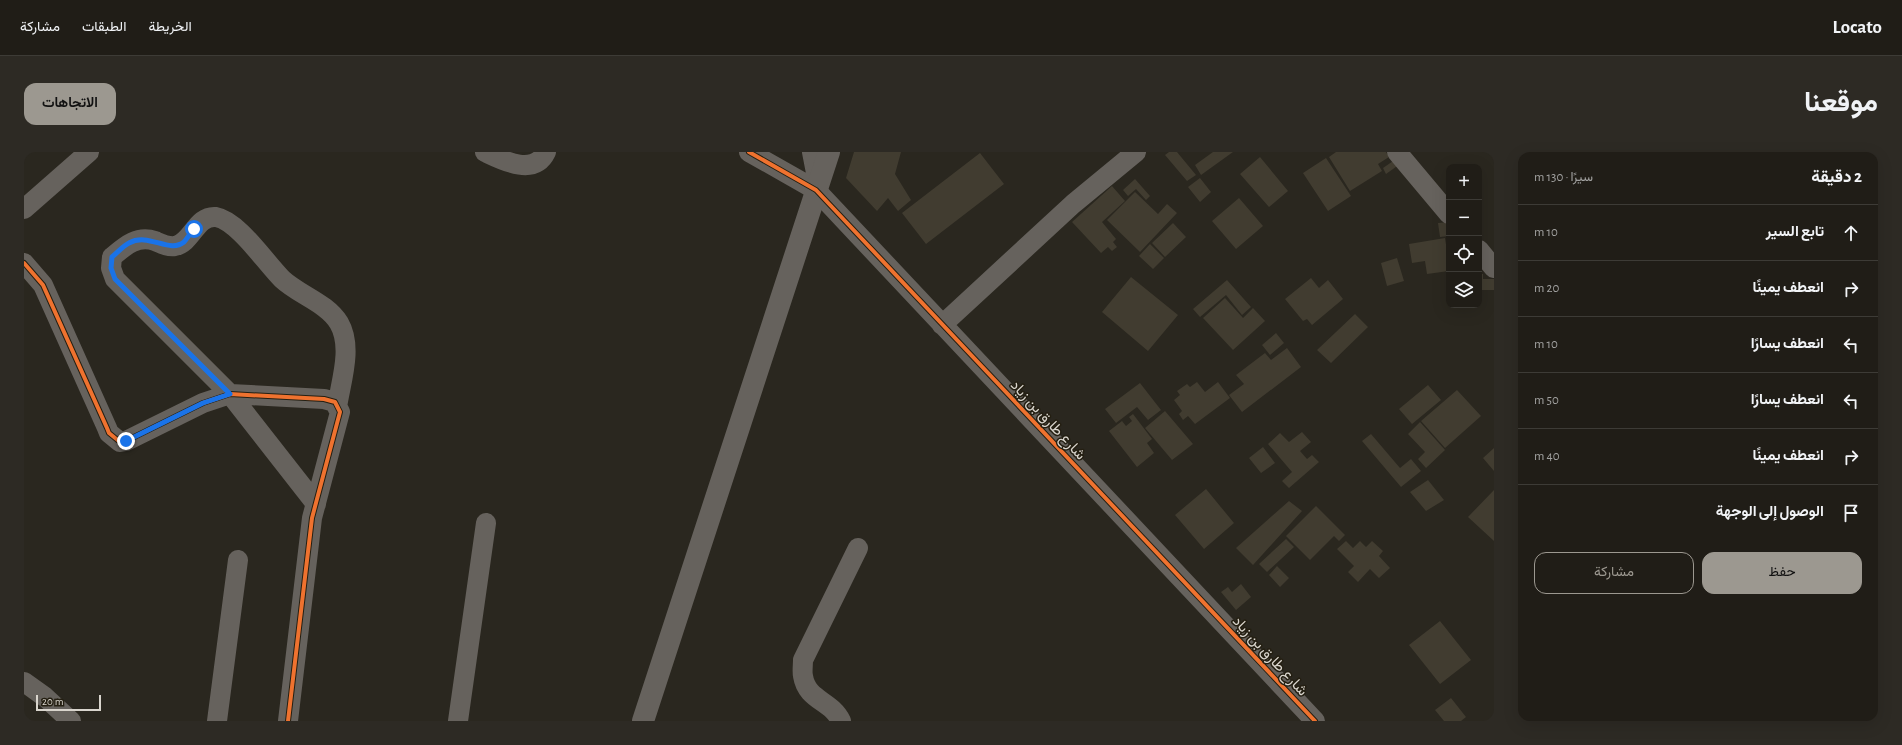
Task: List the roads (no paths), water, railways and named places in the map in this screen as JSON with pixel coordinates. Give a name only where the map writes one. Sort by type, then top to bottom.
[{"type":"street","points":[[24,209],[89,152]]},
{"type":"street","points":[[485,152],[512,164],[531,165],[544,156],[546,152]]},
{"type":"street","name":"شارع طارق بن زياد","points":[[749,152],[817,186],[942,325],[1315,721]]},
{"type":"street","points":[[812,152],[817,186]]},
{"type":"street","points":[[643,721],[828,152]]},
{"type":"street","points":[[942,325],[1073,204],[1136,152]]},
{"type":"street","points":[[1397,152],[1446,210]]},
{"type":"street","points":[[316,504],[230,394],[115,279],[111,268],[112,257],[128,243],[137,240],[150,239],[168,246],[177,246],[184,242],[203,220],[214,217],[232,224],[282,279],[298,292],[326,309],[339,323],[345,340],[346,356],[337,407]]},
{"type":"street","points":[[1482,254],[1494,268]]},
{"type":"street","points":[[24,263],[43,285],[107,428],[110,433],[120,442],[126,441],[203,403],[230,394],[324,399],[335,402],[340,412],[312,518],[288,721]]},
{"type":"street","points":[[458,721],[486,523]]},
{"type":"street","points":[[841,721],[836,711],[810,693],[803,676],[804,660],[858,548]]},
{"type":"street","points":[[217,721],[238,560]]},
{"type":"street","points":[[24,682],[71,721]]}]
